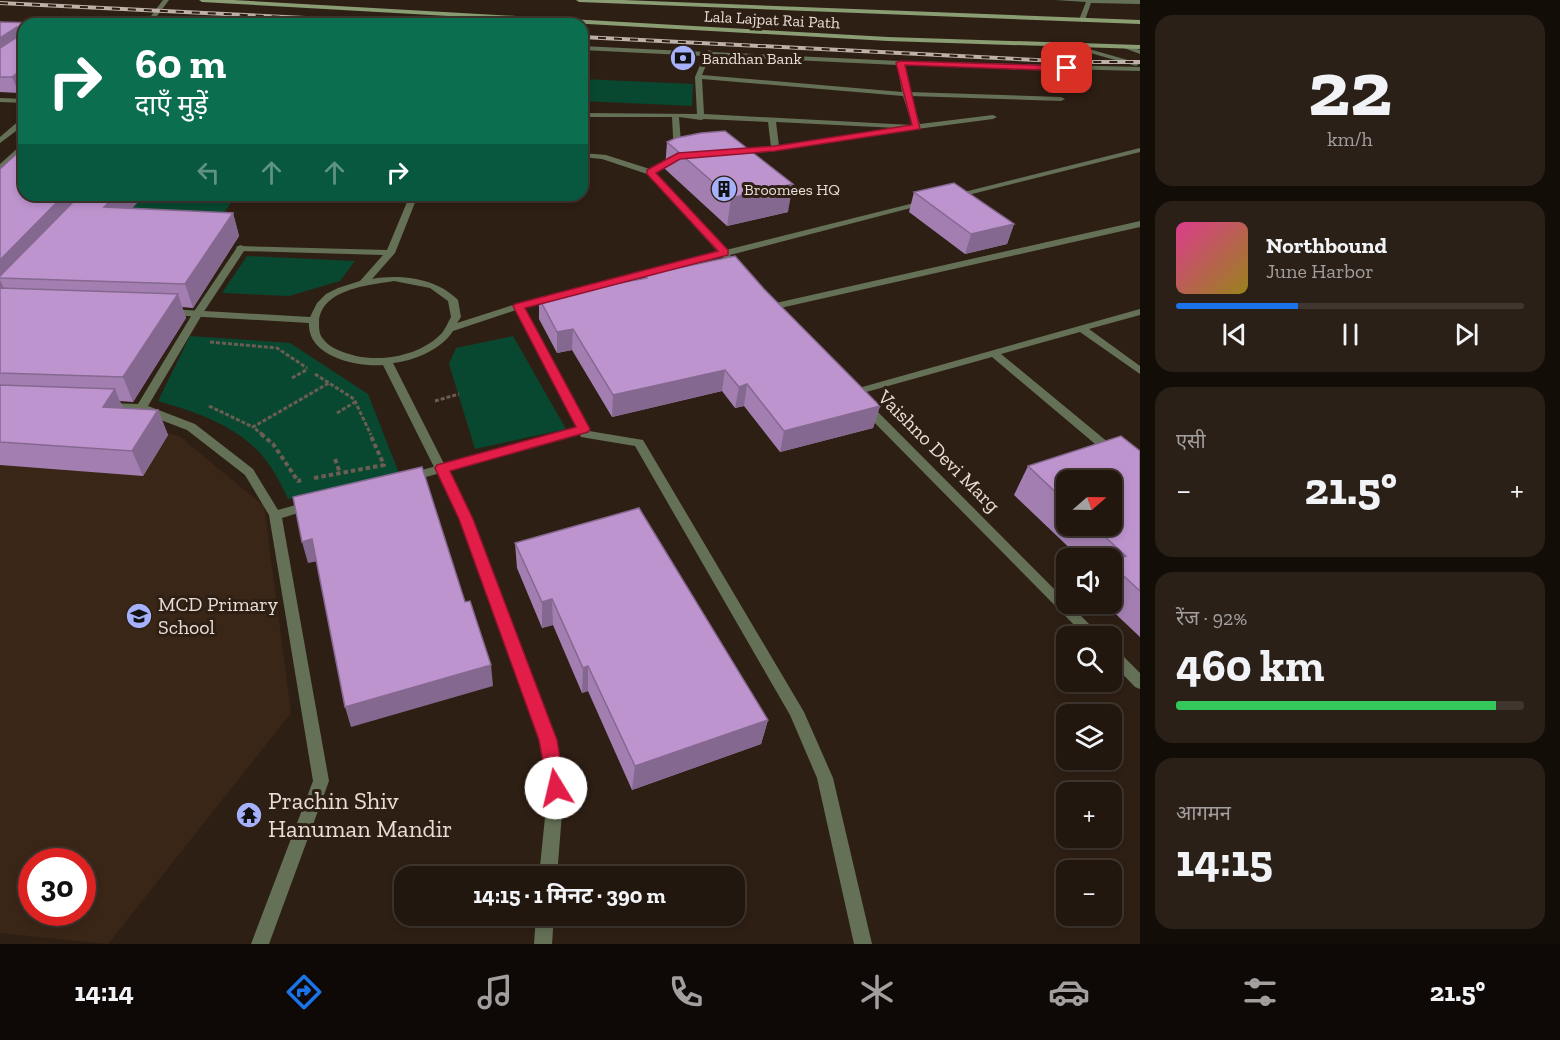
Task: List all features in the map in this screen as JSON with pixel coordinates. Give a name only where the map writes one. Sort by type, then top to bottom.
[{"type":"main road","name":"Lala Lajpat Rai Path","points":[[202,0],[519,18]]},
{"type":"main road","name":"Lala Lajpat Rai Path","points":[[579,0],[1140,22]]},
{"type":"main road","name":"Lala Lajpat Rai Path","points":[[588,22],[888,39],[1140,47]]},
{"type":"street","points":[[152,18],[166,0]]},
{"type":"street","points":[[1058,0],[1140,2]]},
{"type":"street","points":[[1082,20],[1089,2]]},
{"type":"street","points":[[1068,45],[1140,67]]},
{"type":"street","points":[[1125,47],[1140,52]]},
{"type":"street","points":[[588,48],[709,52],[900,63],[1140,67]]},
{"type":"street","points":[[701,118],[698,77],[709,52]]},
{"type":"street","points":[[900,63],[906,94],[917,127]]},
{"type":"street","points":[[698,77],[906,94],[1061,99]]},
{"type":"street","points":[[0,100],[18,101]]},
{"type":"street","points":[[588,115],[675,116],[917,127]]},
{"type":"street","points":[[675,116],[678,156]]},
{"type":"street","points":[[721,153],[775,149],[993,117]]},
{"type":"street","points":[[772,121],[775,149]]},
{"type":"street","points":[[0,141],[18,126]]},
{"type":"street","points":[[0,141],[18,141]]},
{"type":"street","points":[[943,199],[1139,150]]},
{"type":"street","points":[[0,168],[18,152]]},
{"type":"street","points":[[650,172],[678,156],[689,155]]},
{"type":"street","points":[[588,156],[603,157],[650,172],[725,253],[746,280]]},
{"type":"street","points":[[364,282],[390,253],[412,201]]},
{"type":"street","points":[[453,328],[519,306],[932,201]]},
{"type":"street","points":[[768,307],[1140,224]]},
{"type":"street","points":[[141,408],[241,248],[390,253]]},
{"type":"street","points":[[394,278],[417,280],[436,287],[452,300],[457,313],[453,328],[443,340],[411,356],[387,361],[361,361],[326,349],[315,336],[313,321],[320,306],[328,298],[364,282],[394,278]]},
{"type":"street","points":[[519,306],[585,434],[639,443],[796,712],[825,778],[863,944]]},
{"type":"street","points":[[163,312],[313,321]]},
{"type":"street","points":[[993,353],[1140,312]]},
{"type":"street","points":[[1081,328],[1140,371]]},
{"type":"street","points":[[993,353],[1122,460]]},
{"type":"street","name":"Vaishno Devi Marg","points":[[993,353],[848,389],[1084,626]]},
{"type":"street","points":[[387,361],[466,519],[548,740],[556,788],[549,866]]},
{"type":"street","points":[[94,406],[141,408],[191,427],[249,472],[275,515],[321,781],[260,944]]},
{"type":"street","points":[[397,481],[583,429]]},
{"type":"street","points":[[275,515],[320,503]]},
{"type":"street","points":[[1122,664],[1140,683]]},
{"type":"street","points":[[543,944],[544,926]]},
{"type":"path","points":[[199,341],[277,348],[354,399],[384,465],[298,481],[273,444],[253,427],[226,412],[206,405]]},
{"type":"path","points":[[292,378],[308,369]]},
{"type":"path","points":[[253,427],[329,383]]},
{"type":"path","points":[[337,412],[356,402]]},
{"type":"path","points":[[335,459],[340,473]]},
{"type":"shaded area","name":"MCD Primary School","points":[[0,416],[141,426],[179,436],[264,506],[291,713],[108,944],[0,933]]},
{"type":"green space","points":[[588,79],[693,84],[692,106],[588,101]]},
{"type":"green space","points":[[102,201],[232,201],[209,233],[79,226]]},
{"type":"green space","points":[[247,256],[355,261],[340,281],[289,296],[222,293]]},
{"type":"green space","points":[[190,336],[290,343],[368,394],[400,476],[288,499],[270,466],[248,442],[205,417],[158,401]]},
{"type":"green space","points":[[513,336],[566,429],[475,449],[449,364],[456,348]]},
{"type":"building","points":[[0,22],[18,22],[18,27],[0,38]]},
{"type":"building","points":[[18,36],[18,72],[12,77],[0,77],[0,48]]},
{"type":"building","points":[[725,131],[793,184],[731,198],[667,142],[701,133]]},
{"type":"building","points":[[18,152],[18,201],[58,201],[0,260],[0,169]]},
{"type":"building","points":[[954,183],[1014,224],[971,234],[914,192]]},
{"type":"building","points":[[74,201],[110,201],[104,207],[233,213],[185,284],[0,278]]},
{"type":"building","points":[[735,256],[764,289],[880,406],[784,431],[747,384],[739,387],[725,370],[613,395],[573,329],[557,332],[539,298],[647,278],[645,275]]},
{"type":"building","points":[[0,288],[178,294],[123,377],[0,373]]},
{"type":"building","points":[[0,385],[115,389],[103,407],[158,410],[132,451],[0,442]]},
{"type":"building","points":[[1121,436],[1140,451],[1140,591],[1122,574],[1122,558],[1126,556],[1122,552],[1122,548],[1117,548],[1104,536],[1122,536],[1122,470],[1056,470],[1056,493],[1028,466]]},
{"type":"building","points":[[422,467],[465,602],[470,601],[491,665],[345,707],[312,539],[302,542],[293,497]]},
{"type":"building","points":[[639,508],[768,720],[635,766],[588,666],[583,668],[552,599],[542,602],[515,543]]},
{"type":"railway","points":[[0,3],[306,18]]},
{"type":"railway","points":[[588,37],[1077,62],[1140,62]]},
{"type":"place","name":"Bandhan Bank","points":[[683,58]]},
{"type":"place","name":"Broomees HQ","points":[[724,189]]},
{"type":"place","name":"MCD Primary School","points":[[139,616]]},
{"type":"place","name":"Prachin Shiv Hanuman Mandir","points":[[249,815]]},
{"type":"route","points":[[556,788],[548,740],[466,519],[442,468],[583,429],[519,306],[725,253],[650,172],[678,156],[775,149],[917,127],[906,94],[900,63],[1067,68]]}]
